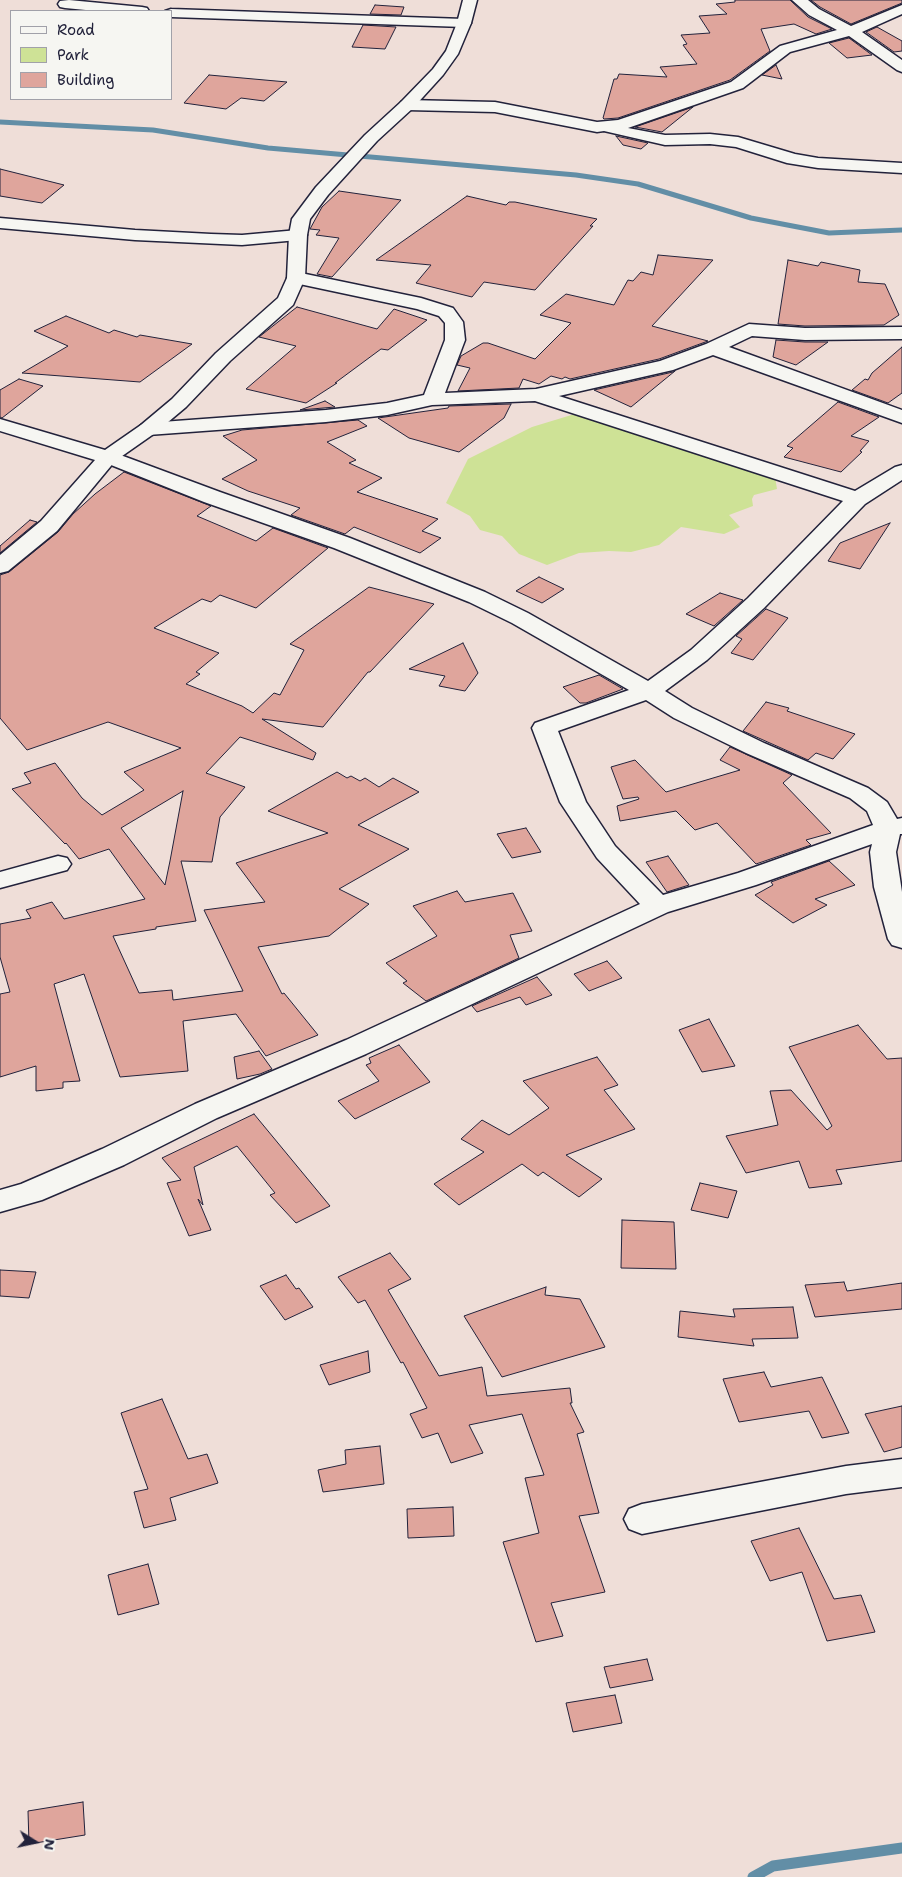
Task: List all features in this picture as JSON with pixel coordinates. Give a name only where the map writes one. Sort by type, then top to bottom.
[{"type":"street","points":[[71,0],[65,4],[131,10]]},
{"type":"street","points":[[0,566],[49,526],[108,456],[148,429],[180,403],[223,357],[286,301],[296,278],[298,235],[301,219],[309,205],[371,138],[407,105],[438,72],[453,51],[464,23],[470,0]]},
{"type":"street","points":[[799,0],[814,12],[851,31],[902,67]]},
{"type":"street","points":[[597,127],[628,123],[730,88],[744,80],[785,49],[851,31],[902,9]]},
{"type":"street","points":[[172,13],[464,23]]},
{"type":"street","points":[[407,105],[495,107],[665,140],[710,138],[738,142],[793,159],[818,163],[902,168]]},
{"type":"street","points":[[0,223],[135,235],[211,239],[242,240],[298,235]]},
{"type":"street","points":[[296,278],[421,304],[446,312],[454,322],[455,340],[432,399]]},
{"type":"street","points":[[148,429],[335,415],[387,409],[432,399],[536,396],[650,371],[713,348],[749,330],[804,334],[902,334]]},
{"type":"street","points":[[713,348],[902,417]]},
{"type":"street","points":[[536,396],[857,499]]},
{"type":"street","points":[[0,425],[108,456],[280,522],[342,543],[477,597],[520,618],[650,691],[683,714],[755,748],[859,793],[878,807],[895,827]]},
{"type":"street","points":[[658,906],[606,852],[573,802],[544,728],[650,691],[699,656],[756,603],[857,499],[902,471]]},
{"type":"street","points":[[0,1201],[31,1192],[113,1157],[206,1111],[356,1047],[658,906],[747,879],[895,827]]},
{"type":"street","points":[[895,827],[883,852],[896,922],[902,939]]},
{"type":"street","points":[[0,880],[58,864]]},
{"type":"street","points":[[642,1519],[846,1480],[902,1473]]},
{"type":"green space","points":[[578,413],[775,477],[777,489],[754,495],[752,499],[753,506],[729,515],[740,527],[724,534],[681,527],[659,545],[631,552],[579,553],[547,565],[519,554],[502,536],[480,530],[470,516],[446,503],[468,459],[532,427]]},
{"type":"building","points":[[735,0],[790,0],[808,17],[832,29],[816,34],[794,24],[761,29],[770,51],[730,80],[618,118],[603,118],[614,79],[617,79],[619,74],[667,77],[660,67],[697,64],[683,45],[687,44],[681,35],[710,33],[699,16],[727,14],[716,4],[735,2]]},
{"type":"building","points":[[811,0],[902,0],[902,3],[851,24]]},
{"type":"building","points":[[375,5],[404,7],[401,15],[370,14]]},
{"type":"building","points":[[363,25],[396,27],[385,49],[352,47]]},
{"type":"building","points":[[877,27],[902,41],[902,51],[894,52],[866,32]]},
{"type":"building","points":[[849,38],[872,55],[847,58],[829,43]]},
{"type":"building","points":[[776,65],[782,79],[762,75]]},
{"type":"building","points":[[209,75],[287,82],[264,101],[241,98],[226,109],[184,103]]},
{"type":"building","points":[[693,107],[662,132],[635,127]]},
{"type":"building","points":[[616,136],[648,143],[641,149],[623,145]]},
{"type":"building","points":[[0,169],[64,185],[42,203],[0,196]]},
{"type":"building","points":[[339,191],[401,200],[332,277],[317,274],[339,238],[316,235],[320,230],[310,229],[322,207]]},
{"type":"building","points":[[467,196],[506,205],[509,202],[515,202],[597,219],[590,226],[593,226],[535,290],[484,282],[472,297],[416,283],[431,265],[376,260]]},
{"type":"building","points":[[658,255],[713,260],[652,326],[708,341],[659,359],[570,379],[551,376],[539,384],[523,379],[519,388],[458,391],[470,368],[457,365],[461,356],[483,343],[488,343],[535,359],[571,323],[540,315],[566,294],[614,305],[628,280],[633,281],[641,272],[653,275]]},
{"type":"building","points":[[788,260],[818,266],[821,262],[860,270],[858,282],[885,284],[899,315],[884,325],[805,326],[778,324]]},
{"type":"building","points":[[297,307],[377,329],[394,309],[427,320],[388,350],[381,349],[335,383],[337,383],[306,403],[246,389],[296,346],[259,337]]},
{"type":"building","points":[[66,316],[109,333],[114,330],[137,337],[140,335],[192,344],[140,382],[22,373],[68,346],[34,331]]},
{"type":"building","points":[[776,340],[828,342],[796,365],[773,357]]},
{"type":"building","points":[[902,347],[902,393],[888,403],[852,390],[865,379],[868,380],[872,373]]},
{"type":"building","points":[[675,371],[631,407],[594,390],[673,372]]},
{"type":"building","points":[[19,379],[43,386],[2,418],[0,417],[0,390]]},
{"type":"building","points":[[325,401],[335,407],[300,410]]},
{"type":"building","points":[[838,402],[879,417],[851,436],[869,441],[860,451],[862,452],[841,472],[784,457],[793,448],[787,446]]},
{"type":"building","points":[[511,404],[504,418],[459,452],[409,438],[378,418],[448,408],[449,406]]},
{"type":"building","points":[[358,420],[367,426],[327,442],[356,460],[349,463],[382,478],[357,492],[438,519],[422,531],[441,538],[420,553],[354,527],[345,534],[291,515],[300,508],[248,491],[222,479],[257,460],[223,436],[242,430]]},
{"type":"building","points":[[124,472],[211,506],[197,516],[256,541],[273,528],[328,548],[256,608],[220,595],[211,602],[202,599],[154,628],[219,653],[196,672],[200,674],[186,684],[242,706],[253,713],[274,693],[280,695],[304,650],[290,644],[369,587],[434,604],[368,672],[323,727],[262,719],[316,753],[313,760],[240,737],[206,773],[245,787],[220,817],[212,862],[181,861],[196,921],[113,936],[139,993],[172,990],[173,1000],[243,991],[204,910],[265,902],[236,863],[328,833],[268,811],[337,772],[347,778],[351,776],[360,781],[365,778],[379,787],[393,778],[419,792],[358,825],[409,849],[339,889],[369,904],[329,936],[258,947],[282,994],[284,993],[318,1035],[266,1056],[236,1014],[183,1021],[188,1071],[120,1077],[84,974],[54,984],[80,1081],[63,1082],[63,1088],[36,1091],[36,1066],[0,1077],[0,994],[10,992],[0,957],[0,924],[31,918],[26,910],[52,902],[64,919],[145,899],[109,849],[79,859],[66,843],[12,789],[31,783],[24,773],[55,763],[82,798],[102,815],[144,790],[124,772],[181,748],[108,722],[27,750],[0,718],[0,575],[9,572],[58,532],[73,514]],"holes":[[[183,791],[165,885],[121,828]]]},
{"type":"building","points":[[30,520],[37,522],[0,553],[0,546]]},
{"type":"building","points":[[890,523],[860,569],[828,561],[840,543]]},
{"type":"building","points":[[539,577],[564,589],[542,603],[516,591]]},
{"type":"building","points":[[720,593],[743,600],[714,626],[686,614]]},
{"type":"building","points":[[766,609],[788,618],[753,660],[731,653],[742,639],[736,636]]},
{"type":"building","points":[[463,643],[478,673],[465,691],[439,686],[445,676],[409,669]]},
{"type":"building","points":[[599,675],[623,689],[586,703],[580,703],[563,687]]},
{"type":"building","points":[[766,702],[789,708],[787,711],[855,734],[833,759],[816,753],[808,760],[743,731]]},
{"type":"building","points":[[730,747],[792,775],[783,783],[831,833],[806,840],[811,845],[756,864],[717,823],[695,830],[676,811],[620,821],[617,806],[639,799],[638,797],[623,799],[611,767],[635,760],[666,792],[740,770],[720,760]]},
{"type":"building","points":[[526,828],[541,852],[512,858],[497,834]]},
{"type":"building","points":[[668,856],[689,885],[667,892],[646,862]]},
{"type":"building","points":[[829,861],[855,885],[815,899],[827,905],[793,923],[755,895],[773,885],[771,882]]},
{"type":"building","points":[[457,891],[465,902],[513,893],[532,931],[510,935],[519,958],[426,1001],[403,983],[407,981],[386,963],[437,936],[413,906]]},
{"type":"building","points":[[607,961],[622,978],[589,991],[574,974]]},
{"type":"building","points":[[537,977],[552,995],[526,1005],[520,997],[477,1012],[472,1006]]},
{"type":"building","points":[[709,1019],[735,1066],[702,1072],[679,1030]]},
{"type":"building","points":[[858,1025],[887,1059],[902,1058],[902,1161],[836,1170],[842,1184],[809,1188],[799,1161],[746,1173],[726,1136],[778,1125],[770,1091],[791,1090],[827,1130],[832,1126],[789,1047]]},
{"type":"building","points":[[399,1045],[430,1082],[355,1119],[338,1101],[379,1081],[366,1065],[371,1063],[369,1058]]},
{"type":"building","points":[[259,1051],[272,1069],[260,1074],[237,1079],[234,1057]]},
{"type":"building","points":[[597,1057],[618,1085],[604,1090],[635,1129],[566,1155],[602,1179],[579,1197],[543,1172],[538,1176],[522,1164],[459,1205],[434,1184],[484,1152],[461,1139],[482,1120],[509,1135],[549,1108],[523,1081]]},
{"type":"building","points":[[254,1114],[330,1206],[296,1223],[270,1195],[275,1193],[237,1146],[194,1167],[203,1205],[198,1199],[211,1230],[189,1236],[167,1183],[181,1180],[162,1158]]},
{"type":"building","points":[[700,1183],[737,1191],[728,1218],[691,1210]]},
{"type":"building","points":[[622,1220],[674,1222],[676,1269],[621,1268]]},
{"type":"building","points":[[390,1253],[411,1279],[388,1290],[439,1376],[482,1367],[487,1396],[570,1388],[572,1403],[570,1403],[584,1432],[577,1434],[599,1513],[579,1516],[605,1592],[551,1603],[563,1636],[536,1642],[503,1542],[539,1533],[525,1478],[544,1475],[522,1414],[469,1425],[483,1453],[451,1463],[438,1433],[422,1438],[410,1414],[427,1408],[403,1362],[401,1363],[365,1300],[358,1303],[338,1277]]},
{"type":"building","points":[[0,1270],[36,1272],[29,1298],[0,1296]]},
{"type":"building","points":[[286,1275],[296,1289],[299,1288],[313,1307],[285,1320],[260,1286]]},
{"type":"building","points":[[844,1282],[847,1291],[902,1283],[902,1309],[815,1317],[805,1285]]},
{"type":"building","points":[[546,1287],[545,1295],[580,1299],[605,1347],[502,1377],[464,1316]]},
{"type":"building","points":[[793,1307],[798,1338],[752,1339],[754,1346],[678,1337],[680,1311],[735,1317],[733,1309]]},
{"type":"building","points":[[368,1351],[370,1372],[329,1385],[320,1365]]},
{"type":"building","points":[[764,1372],[771,1387],[822,1377],[849,1433],[822,1438],[809,1411],[739,1422],[723,1379]]},
{"type":"building","points":[[162,1399],[188,1459],[207,1454],[218,1483],[170,1498],[176,1520],[144,1528],[134,1492],[148,1489],[121,1413]]},
{"type":"building","points":[[902,1406],[902,1447],[884,1452],[865,1414]]},
{"type":"building","points":[[380,1446],[384,1484],[323,1492],[318,1470],[346,1464],[345,1450]]},
{"type":"building","points":[[453,1507],[454,1536],[408,1538],[407,1509]]},
{"type":"building","points":[[799,1528],[834,1599],[861,1595],[875,1632],[827,1641],[802,1572],[770,1581],[751,1541]]},
{"type":"building","points":[[148,1564],[159,1604],[118,1615],[108,1575]]},
{"type":"building","points":[[647,1659],[653,1680],[610,1688],[604,1667]]},
{"type":"building","points":[[615,1695],[622,1723],[573,1732],[566,1703]]},
{"type":"building","points":[[83,1802],[85,1835],[29,1844],[28,1811]]},
{"type":"waterway","points":[[0,122],[153,130],[268,148],[576,175],[638,184],[751,218],[829,233],[902,230]]},
{"type":"waterway","points":[[753,1877],[773,1866],[902,1848]]}]
